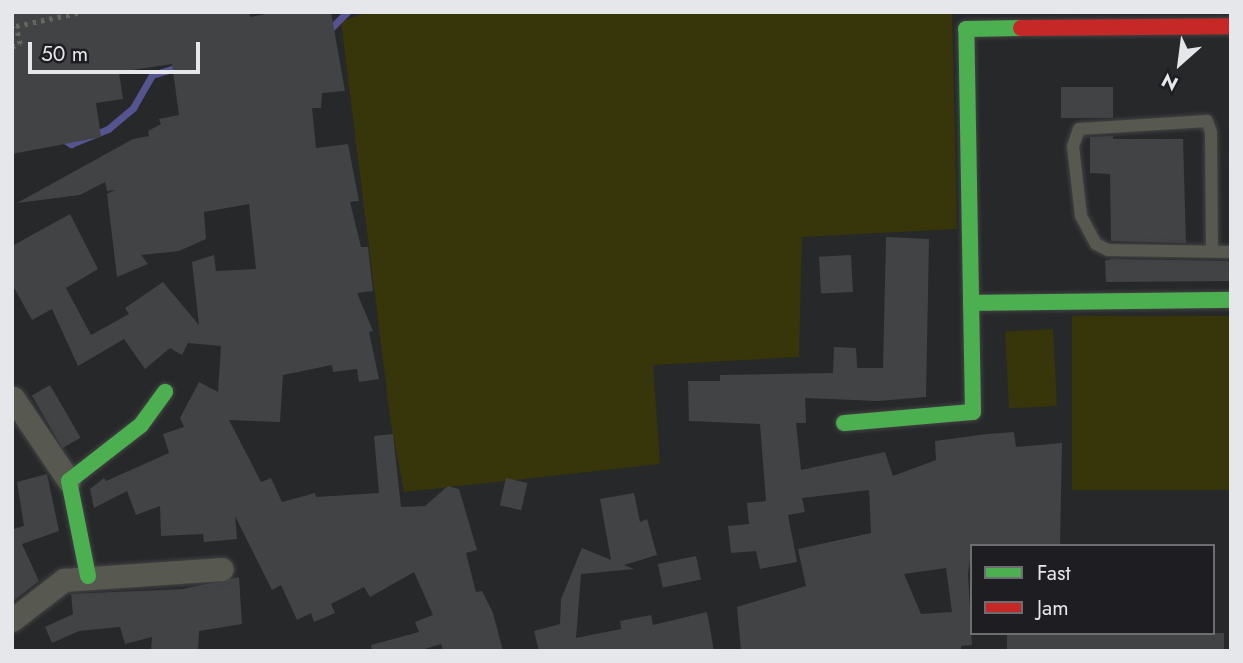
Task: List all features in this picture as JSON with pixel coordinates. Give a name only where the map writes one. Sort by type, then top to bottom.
[{"type":"street","points":[[844,423],[973,412],[966,29],[1231,26]]},
{"type":"street","points":[[971,303],[1231,300]]},
{"type":"street","points":[[69,481],[141,425],[166,392]]},
{"type":"street","points":[[13,398],[69,481],[88,576]]},
{"type":"street","points":[[12,620],[64,580],[88,576],[222,569]]},
{"type":"lane","points":[[1212,251],[1211,132],[1207,121],[1080,129],[1073,146],[1081,216],[1096,244],[1108,250],[1231,252]]},
{"type":"path","points":[[12,47],[20,44],[16,26],[82,12]]},
{"type":"shaded area","points":[[367,12],[952,12],[957,229],[802,237],[799,357],[653,365],[660,464],[404,492],[391,424],[341,22]]},
{"type":"shaded area","points":[[1072,316],[1231,316],[1231,490],[1072,490]]},
{"type":"shaded area","points":[[1053,329],[1057,406],[1009,408],[1005,332]]},
{"type":"building","points":[[12,12],[249,12],[250,17],[277,12],[331,12],[345,91],[322,93],[321,108],[312,108],[316,148],[348,144],[359,201],[350,202],[361,247],[368,247],[373,291],[357,293],[373,331],[369,332],[379,379],[359,382],[357,369],[333,372],[332,365],[283,375],[280,422],[229,420],[261,482],[271,478],[282,502],[315,493],[316,497],[379,493],[374,436],[393,434],[401,507],[425,506],[448,486],[459,489],[477,550],[466,553],[476,592],[482,591],[493,613],[503,651],[443,651],[441,644],[418,651],[372,651],[371,645],[419,632],[415,622],[433,615],[414,572],[370,597],[364,587],[331,604],[335,613],[314,622],[311,613],[297,620],[281,585],[272,590],[235,516],[237,539],[204,542],[203,534],[161,536],[160,506],[136,515],[127,491],[94,508],[90,489],[104,478],[106,481],[169,453],[163,434],[184,427],[180,418],[199,382],[218,392],[221,346],[188,343],[182,355],[170,348],[145,369],[124,339],[78,366],[52,309],[32,320],[12,284],[12,246],[70,214],[98,269],[66,288],[91,335],[129,314],[125,308],[163,282],[199,325],[192,262],[214,255],[216,271],[256,269],[249,204],[204,212],[206,239],[179,251],[141,255],[148,264],[117,277],[107,194],[115,190],[107,191],[105,182],[80,195],[17,203],[133,139],[149,136],[148,131],[161,124],[159,119],[179,115],[172,64],[119,72],[123,99],[96,103],[101,137],[12,154]]},
{"type":"building","points":[[1061,87],[1113,87],[1113,118],[1061,118]]},
{"type":"building","points":[[1113,136],[1113,139],[1183,139],[1186,243],[1111,241],[1110,174],[1090,173],[1090,137]]},
{"type":"building","points":[[886,237],[929,239],[926,397],[878,401],[805,398],[806,423],[796,423],[801,470],[885,452],[893,476],[936,460],[935,441],[987,434],[1014,432],[1016,447],[1062,443],[1060,544],[970,544],[968,574],[972,645],[961,646],[961,651],[741,651],[737,607],[806,586],[798,549],[871,533],[869,490],[802,498],[805,512],[788,515],[797,562],[760,569],[756,551],[731,553],[728,526],[749,524],[747,503],[766,501],[760,424],[689,421],[688,381],[720,381],[720,375],[833,373],[834,347],[856,348],[857,368],[883,368]],"holes":[[[946,568],[952,612],[921,614],[904,574]]]},
{"type":"building","points":[[851,255],[853,292],[821,294],[819,257]]},
{"type":"building","points":[[1105,261],[1231,261],[1231,281],[1106,282]]},
{"type":"building","points":[[50,385],[80,438],[62,448],[32,396]]},
{"type":"building","points":[[47,474],[59,531],[22,544],[39,581],[12,602],[12,524],[14,529],[24,526],[17,482]]},
{"type":"building","points":[[506,478],[527,483],[521,510],[500,505]]},
{"type":"building","points":[[634,493],[640,522],[647,519],[657,555],[624,565],[634,569],[581,574],[576,638],[621,629],[620,621],[651,615],[653,625],[707,612],[714,651],[539,651],[534,631],[560,624],[561,599],[582,548],[611,560],[600,499]]},
{"type":"building","points":[[696,556],[701,579],[663,588],[658,564]]},
{"type":"building","points":[[239,577],[242,624],[199,631],[198,651],[151,651],[152,637],[125,644],[120,627],[79,631],[52,643],[45,627],[73,614],[71,594],[183,589]]},
{"type":"building","points":[[1224,633],[1224,651],[1007,651],[1007,635]]},
{"type":"waterway","points":[[328,31],[347,12]]},
{"type":"waterway","points":[[61,138],[71,144],[108,129],[133,108],[152,75],[181,66]]},
{"type":"traffic: fast","points":[[844,423],[973,412],[966,29],[1021,28]]},
{"type":"traffic: fast","points":[[971,303],[1231,300]]},
{"type":"traffic: fast","points":[[88,576],[69,481],[141,425],[165,392]]},
{"type":"traffic: jam","points":[[1021,28],[1231,26]]}]
